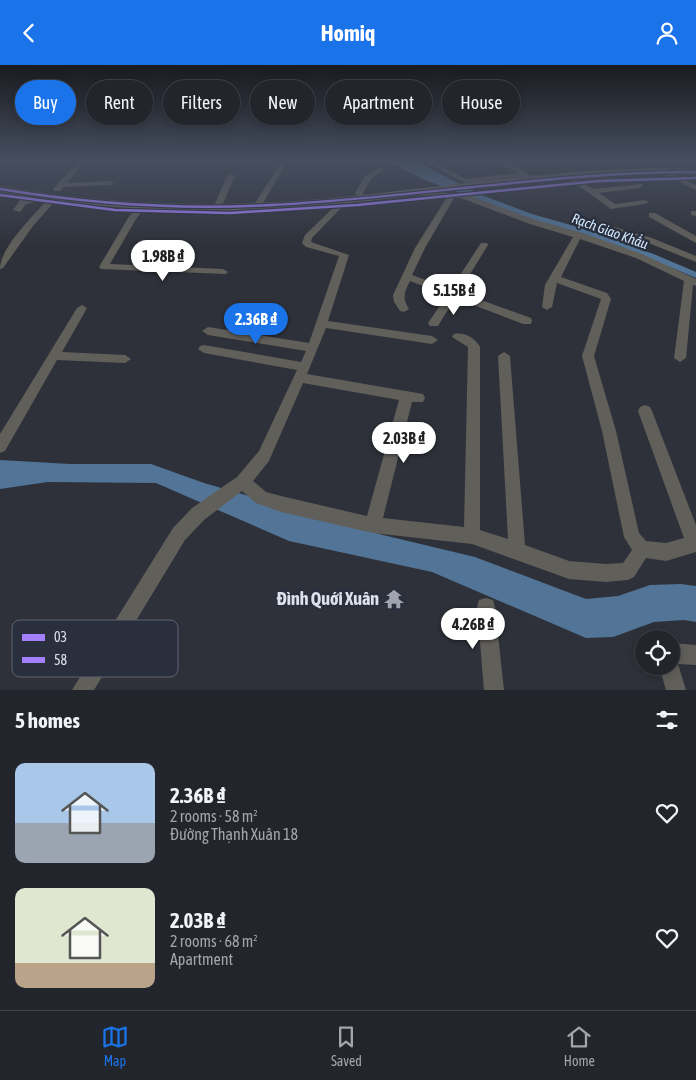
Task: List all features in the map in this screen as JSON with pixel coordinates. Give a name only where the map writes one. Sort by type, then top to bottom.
[{"type":"main road","points":[[6,190],[49,198],[141,208],[217,208],[337,201],[429,190]]},
{"type":"street","points":[[0,266],[4,255],[56,190]]},
{"type":"street","points":[[217,208],[224,190]]},
{"type":"street","points":[[257,206],[267,190]]},
{"type":"street","points":[[360,190],[359,193],[363,197]]},
{"type":"street","points":[[588,190],[614,207],[645,202]]},
{"type":"street","points":[[591,192],[606,190]]},
{"type":"street","points":[[415,192],[462,196],[534,222],[580,235],[639,256],[692,282],[680,358]]},
{"type":"street","points":[[404,309],[399,302],[398,295],[406,276],[420,248],[452,195]]},
{"type":"street","points":[[17,210],[23,202],[49,198]]},
{"type":"street","points":[[126,620],[179,535],[198,515],[238,485],[264,456],[313,348],[344,255],[306,243],[308,237],[339,207],[337,201]]},
{"type":"street","points":[[141,208],[132,218],[104,267],[223,272]]},
{"type":"street","points":[[652,215],[696,240]]},
{"type":"street","points":[[598,225],[649,240],[696,259]]},
{"type":"street","points":[[547,307],[550,285],[576,238],[580,235]]},
{"type":"street","points":[[434,323],[454,295],[484,245]]},
{"type":"street","points":[[406,276],[527,321]]},
{"type":"street","points":[[556,277],[558,280],[603,295],[606,299],[588,356],[610,431],[632,537],[642,549],[666,552],[695,542],[645,411]]},
{"type":"street","points":[[0,447],[82,308]]},
{"type":"street","points":[[322,324],[432,340]]},
{"type":"street","points":[[208,331],[313,348]]},
{"type":"street","points":[[458,337],[471,342],[474,347],[472,536]]},
{"type":"street","points":[[204,349],[412,397],[373,525]]},
{"type":"street","points":[[55,356],[125,359]]},
{"type":"street","points":[[504,356],[517,543],[508,548]]},
{"type":"street","points":[[238,485],[262,498],[275,502],[373,525],[472,536],[569,569],[606,573],[628,571],[642,549]]},
{"type":"street","points":[[486,607],[494,690]]},
{"type":"street","points":[[680,654],[696,655]]},
{"type":"street","points":[[672,675],[676,690]]},
{"type":"street","points":[[82,690],[90,677]]},
{"type":"water","points":[[452,190],[472,190],[532,214],[585,229],[696,272],[696,278],[624,248],[546,225]]},
{"type":"water","points":[[0,460],[70,464],[151,464],[204,483],[383,535],[475,557],[586,599],[618,596],[650,585],[681,584],[696,586],[696,622],[684,620],[654,622],[613,637],[586,638],[432,572],[289,541],[156,483],[48,482],[0,489]]},
{"type":"transit line","name":"03","points":[[8,190],[116,204],[192,207],[308,203],[437,190]]},
{"type":"transit line","name":"58","points":[[0,195],[115,210],[230,213],[357,205],[491,190]]},
{"type":"place","name":"Đình Quới Xuân","points":[[394,599]]},
{"type":"water label","name":"Rạch Giao Khẩu","points":[[610,231]]}]
